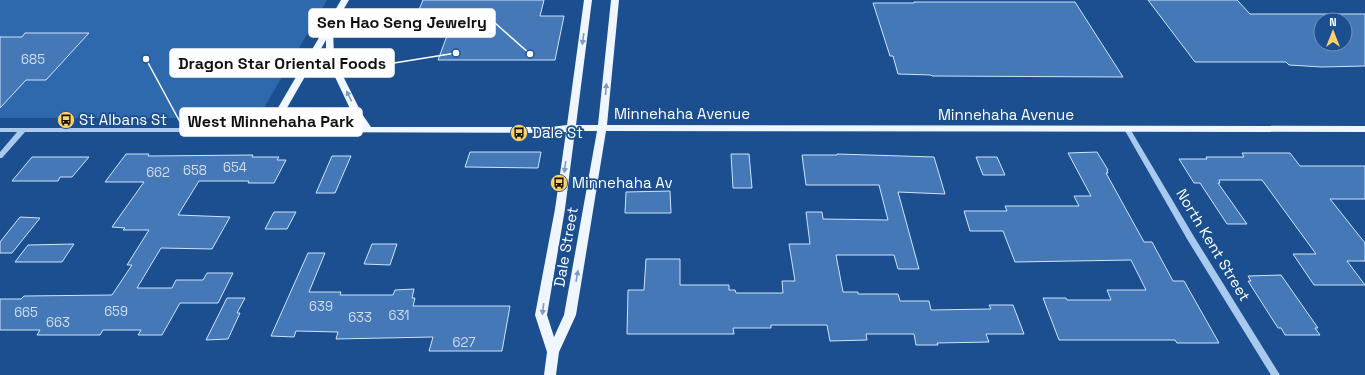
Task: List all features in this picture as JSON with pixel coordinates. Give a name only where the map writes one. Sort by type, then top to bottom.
[{"type":"main road","points":[[270,130],[346,0]]},
{"type":"main road","name":"Dale Street","points":[[553,352],[541,315],[560,210],[588,0]]},
{"type":"main road","name":"Dale Street","points":[[550,375],[553,352],[570,315],[602,128],[615,0]]},
{"type":"main road","points":[[330,28],[330,58],[358,115],[368,130]]},
{"type":"main road","name":"Minnehaha Avenue","points":[[270,130],[551,130],[570,128],[1365,129]]},
{"type":"street","name":"North Kent Street","points":[[1127,129],[1190,237],[1276,375]]},
{"type":"street","name":"Minnehaha Avenue","points":[[0,130],[270,130]]},
{"type":"street","points":[[0,156],[23,130]]},
{"type":"shaded area","points":[[0,0],[327,0],[258,118],[0,118]]},
{"type":"building","points":[[423,0],[544,0],[540,16],[564,16],[555,60],[438,60],[454,17],[416,17]]},
{"type":"building","points":[[1148,0],[1237,0],[1250,14],[1313,14],[1313,52],[1353,52],[1353,14],[1365,14],[1365,66],[1322,67],[1289,65],[1286,62],[1195,62]]},
{"type":"building","points":[[1075,2],[1123,77],[932,76],[898,74],[893,56],[890,56],[873,3]]},
{"type":"building","points":[[25,33],[89,33],[46,80],[26,80],[0,108],[0,37],[22,37]]},
{"type":"building","points":[[470,152],[541,152],[538,168],[465,167]]},
{"type":"building","points":[[1097,152],[1108,170],[1108,173],[1106,173],[1144,242],[1152,242],[1173,281],[1184,281],[1219,343],[1177,343],[1175,340],[1059,340],[1043,298],[1066,298],[1067,300],[1111,300],[1107,290],[1146,290],[1131,260],[1015,262],[1003,231],[970,231],[964,211],[1007,211],[1005,206],[1079,206],[1074,196],[1091,196],[1068,153]]},
{"type":"building","points":[[1242,153],[1290,153],[1300,166],[1365,166],[1365,199],[1330,199],[1365,243],[1365,261],[1347,261],[1365,285],[1314,285],[1293,254],[1316,254],[1262,180],[1219,180],[1220,183],[1218,183],[1247,224],[1227,224],[1200,183],[1194,183],[1179,159],[1244,157]]},
{"type":"building","points":[[126,154],[149,154],[148,156],[253,155],[252,157],[279,157],[277,160],[286,160],[274,183],[248,183],[249,181],[199,181],[178,215],[230,217],[212,249],[161,248],[137,288],[172,288],[176,280],[203,280],[207,273],[233,273],[218,303],[180,303],[162,335],[138,335],[141,330],[103,330],[100,335],[37,335],[40,330],[0,330],[0,299],[21,299],[24,296],[112,295],[132,265],[127,265],[149,230],[123,230],[125,228],[112,227],[144,182],[105,182]]},
{"type":"building","points":[[731,154],[749,154],[752,188],[733,188]]},
{"type":"building","points":[[837,154],[934,157],[945,194],[898,192],[919,269],[898,269],[894,255],[836,255],[843,292],[858,292],[858,294],[898,294],[900,301],[929,301],[931,310],[991,309],[989,305],[1013,305],[1024,334],[986,334],[989,342],[916,345],[914,334],[866,334],[867,340],[830,341],[827,325],[771,325],[771,328],[733,328],[734,334],[627,334],[628,290],[644,290],[646,259],[680,259],[680,285],[729,285],[729,290],[735,290],[736,293],[783,293],[782,281],[795,281],[789,244],[810,244],[806,212],[822,212],[823,219],[888,220],[879,185],[806,185],[802,155]]},
{"type":"building","points":[[332,156],[351,156],[335,193],[316,193]]},
{"type":"building","points":[[32,157],[89,157],[72,177],[60,177],[58,181],[12,181]]},
{"type":"building","points":[[976,157],[997,157],[1005,175],[983,175]]},
{"type":"building","points":[[670,191],[671,213],[625,213],[626,192]]},
{"type":"building","points":[[274,212],[296,212],[287,229],[265,229]]},
{"type":"building","points":[[20,217],[40,218],[12,253],[0,253],[0,242]]},
{"type":"building","points":[[74,244],[62,262],[15,262],[28,245]]},
{"type":"building","points":[[372,244],[397,244],[390,265],[364,264]]},
{"type":"building","points":[[308,253],[325,253],[309,292],[341,292],[340,295],[393,295],[395,290],[414,289],[412,298],[415,298],[413,306],[510,306],[502,351],[429,351],[433,337],[336,339],[338,332],[296,331],[294,337],[271,336]]},
{"type":"building","points":[[1281,275],[1318,328],[1315,328],[1320,335],[1285,335],[1281,328],[1278,328],[1248,281],[1251,281],[1248,276]]},
{"type":"building","points":[[227,298],[245,298],[237,313],[240,313],[228,339],[206,340]]},
{"type":"place","name":"Dragon Star Oriental Foods","points":[[456,53]]},
{"type":"place","name":"Sen Hao Seng Jewelry","points":[[530,54]]},
{"type":"place","name":"West Minnehaha Park","points":[[146,59]]},
{"type":"place","name":"St Albans St","points":[[66,120]]},
{"type":"place","name":"Dale St","points":[[519,133]]},
{"type":"place","name":"Minnehaha Av","points":[[559,183]]}]
